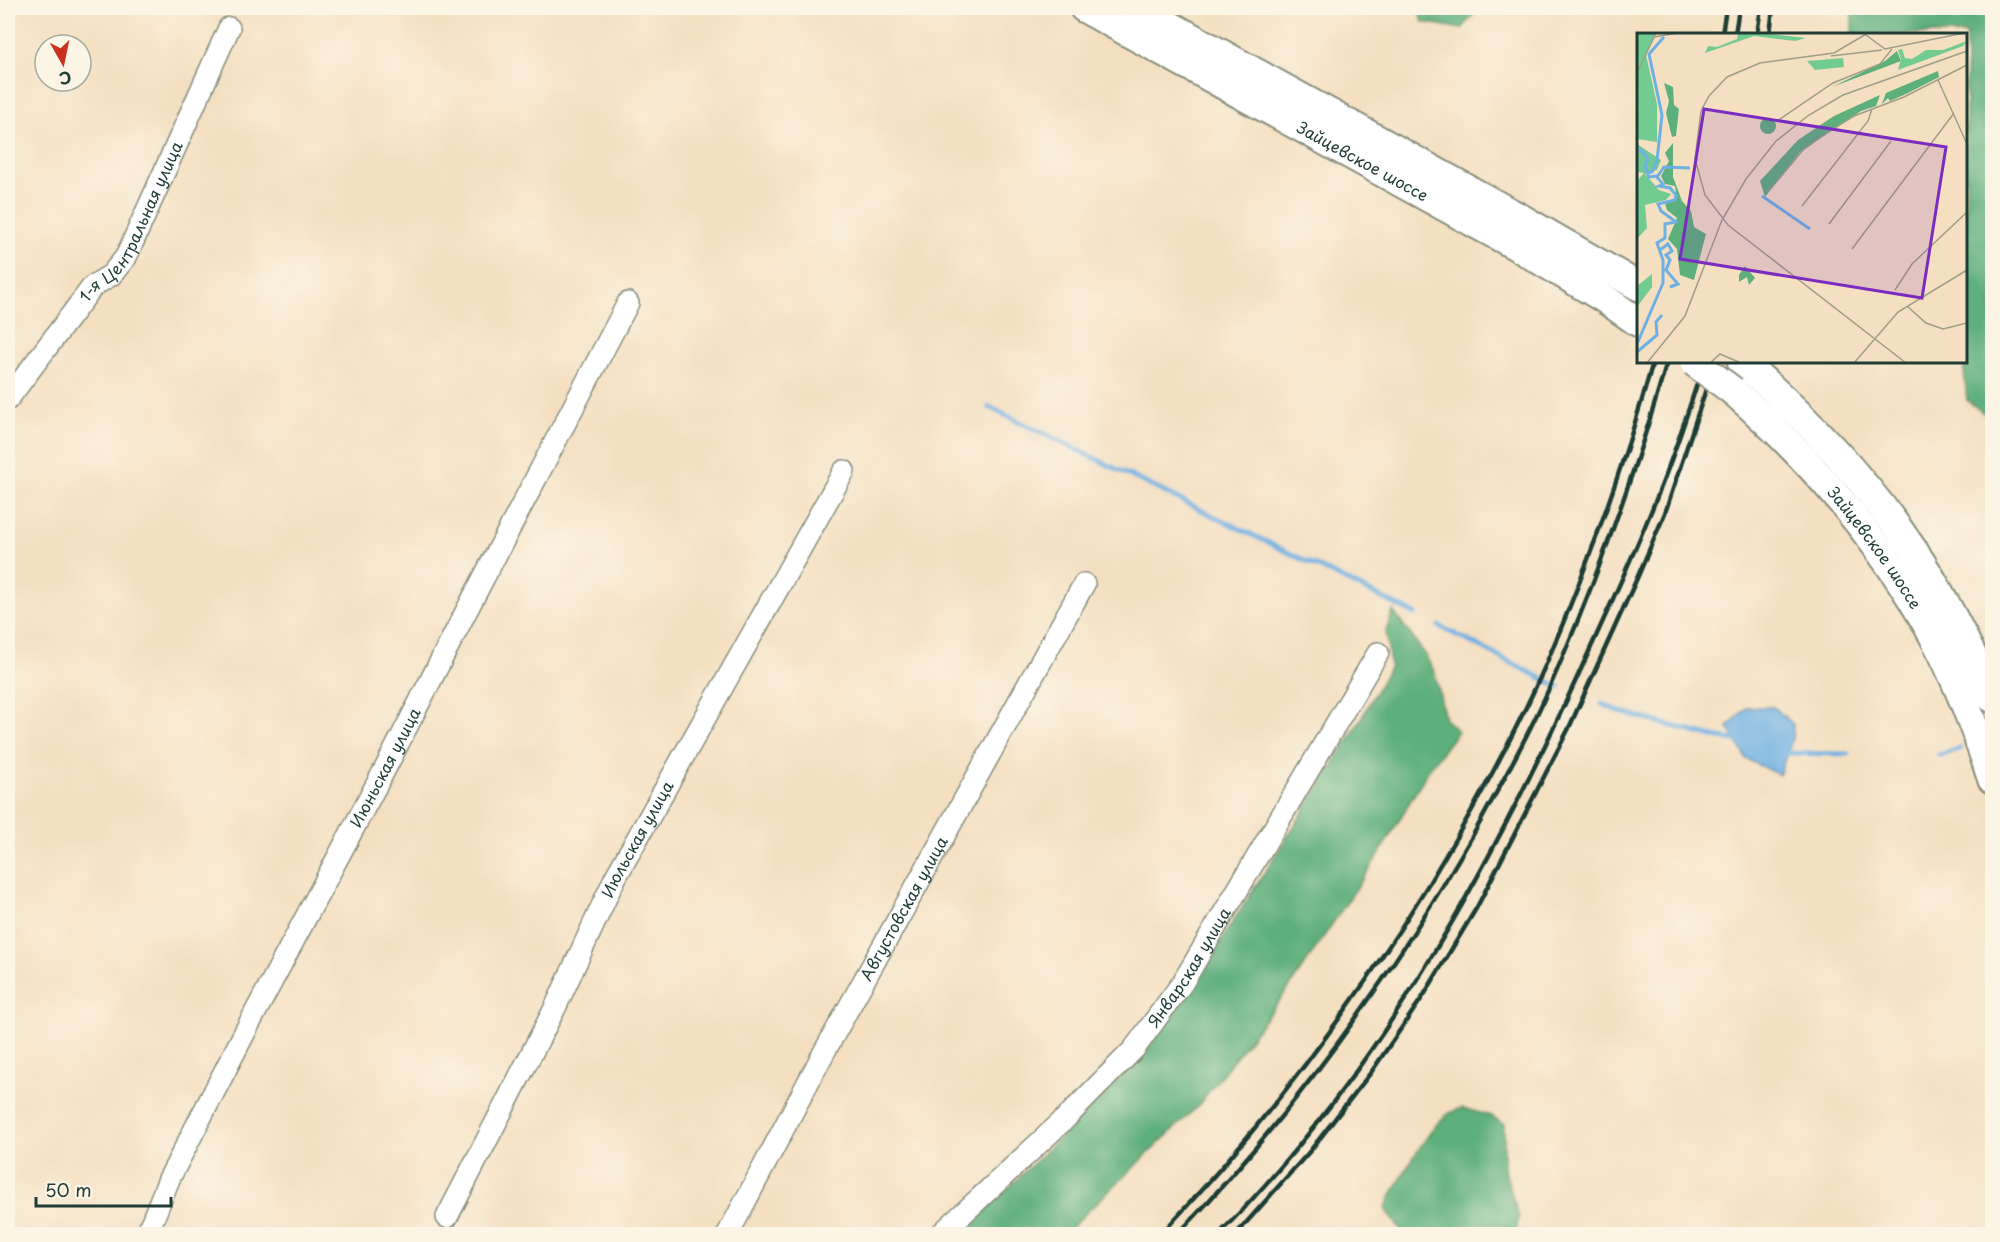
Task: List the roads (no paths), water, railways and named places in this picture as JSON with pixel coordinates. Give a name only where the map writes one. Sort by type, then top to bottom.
[{"type":"main road","name":"Зайцевское шоссе","points":[[1084,8],[1518,248],[1605,299],[1637,321]]},
{"type":"main road","name":"Зайцевское шоссе","points":[[1138,8],[1522,219],[1637,285]]},
{"type":"main road","name":"Зайцевское шоссе","points":[[1695,363],[1746,403],[1809,464],[1858,523],[1900,582],[1942,653],[1965,705],[1992,779]]},
{"type":"main road","name":"Зайцевское шоссе","points":[[1743,363],[1785,400],[1850,468],[1880,504],[1912,549],[1952,615],[1992,698]]},
{"type":"street","name":"1-я Центральная улица","points":[[8,399],[93,286],[111,275],[126,257],[229,28]]},
{"type":"street","name":"Июньская улица","points":[[147,1234],[169,1179],[247,1028],[628,303]]},
{"type":"street","name":"Июльская улица","points":[[447,1217],[555,1008],[615,878],[844,471]]},
{"type":"street","name":"Августовская улица","points":[[728,1234],[822,1056],[1084,584]]},
{"type":"street","name":"Январская улица","points":[[941,1234],[1067,1117],[1148,1032],[1183,982],[1378,653]]},
{"type":"water","points":[[1747,707],[1773,707],[1793,724],[1792,740],[1779,775],[1746,759],[1728,727]]},
{"type":"waterway","points":[[989,407],[1415,614]]},
{"type":"waterway","points":[[1439,626],[1559,687]]},
{"type":"waterway","points":[[1602,704],[1620,712],[1713,737],[1742,741]]},
{"type":"waterway","points":[[1939,755],[1960,749]]},
{"type":"waterway","points":[[1780,751],[1848,754]]},
{"type":"railway","points":[[1722,33],[1726,8]]},
{"type":"railway","points":[[1735,33],[1739,8]]},
{"type":"railway","points":[[1757,33],[1761,8]]},
{"type":"railway","points":[[1770,33],[1773,8]]},
{"type":"railway","points":[[1161,1234],[1244,1141],[1322,1042],[1394,939],[1472,811],[1526,707],[1576,590],[1604,515],[1653,363]]},
{"type":"railway","points":[[1178,1234],[1261,1141],[1338,1044],[1408,941],[1473,835],[1528,732],[1574,630],[1617,516],[1667,363]]},
{"type":"railway","points":[[1219,1234],[1276,1173],[1328,1109],[1422,973],[1464,902],[1540,755],[1623,577],[1665,476],[1704,363]]},
{"type":"railway","points":[[1236,1234],[1310,1151],[1372,1071],[1424,995],[1477,907],[1568,730],[1638,576],[1665,513],[1715,363]]}]
